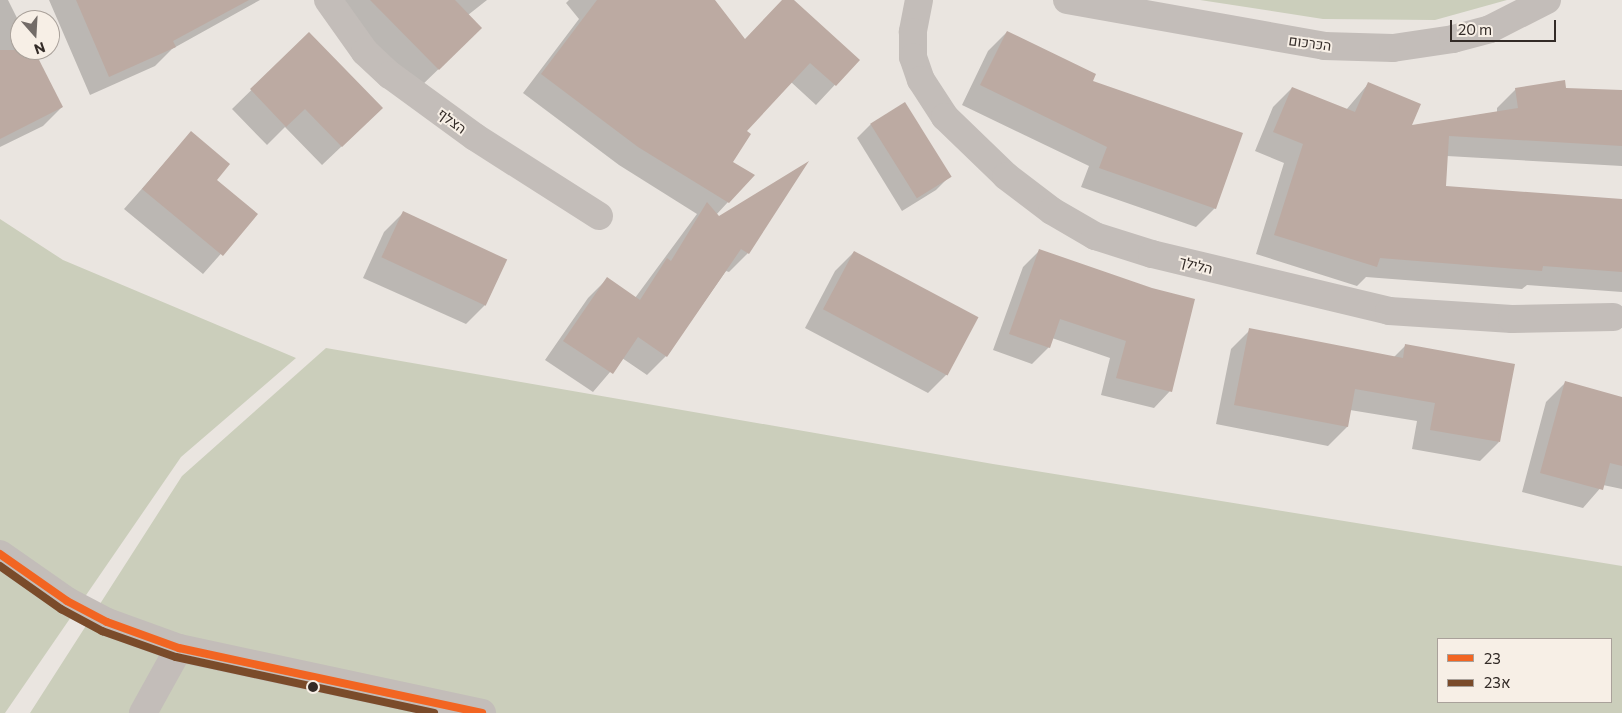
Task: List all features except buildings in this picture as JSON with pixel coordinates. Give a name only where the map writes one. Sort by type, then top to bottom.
[{"type":"street","name":"הצלף","points":[[328,0],[365,52],[390,75],[475,137],[599,216]]},
{"type":"street","name":"הלילך","points":[[919,0],[913,32],[913,57],[921,80],[945,117],[1006,176],[1052,211],[1094,236],[1152,254],[1390,311],[1512,320],[1613,316]]},
{"type":"street","name":"הכרכום","points":[[1066,0],[1324,46],[1393,48],[1453,39],[1490,29],[1547,0]]},
{"type":"street","points":[[0,554],[67,601],[106,622],[179,648],[482,713]]},
{"type":"street","points":[[143,713],[179,648]]},
{"type":"green space","points":[[1200,0],[1507,0],[1435,20],[1323,19]]},
{"type":"green space","points":[[0,219],[63,260],[296,358],[181,457],[5,713],[0,713]]},
{"type":"green space","points":[[326,348],[993,464],[1622,566],[1622,713],[30,713],[182,476]]},
{"type":"transit line","name":"23","points":[[0,554],[67,601],[107,622],[179,648],[482,713]]},
{"type":"transit line","name":"23א","points":[[0,566],[61,609],[102,631],[176,657],[434,713]]}]
